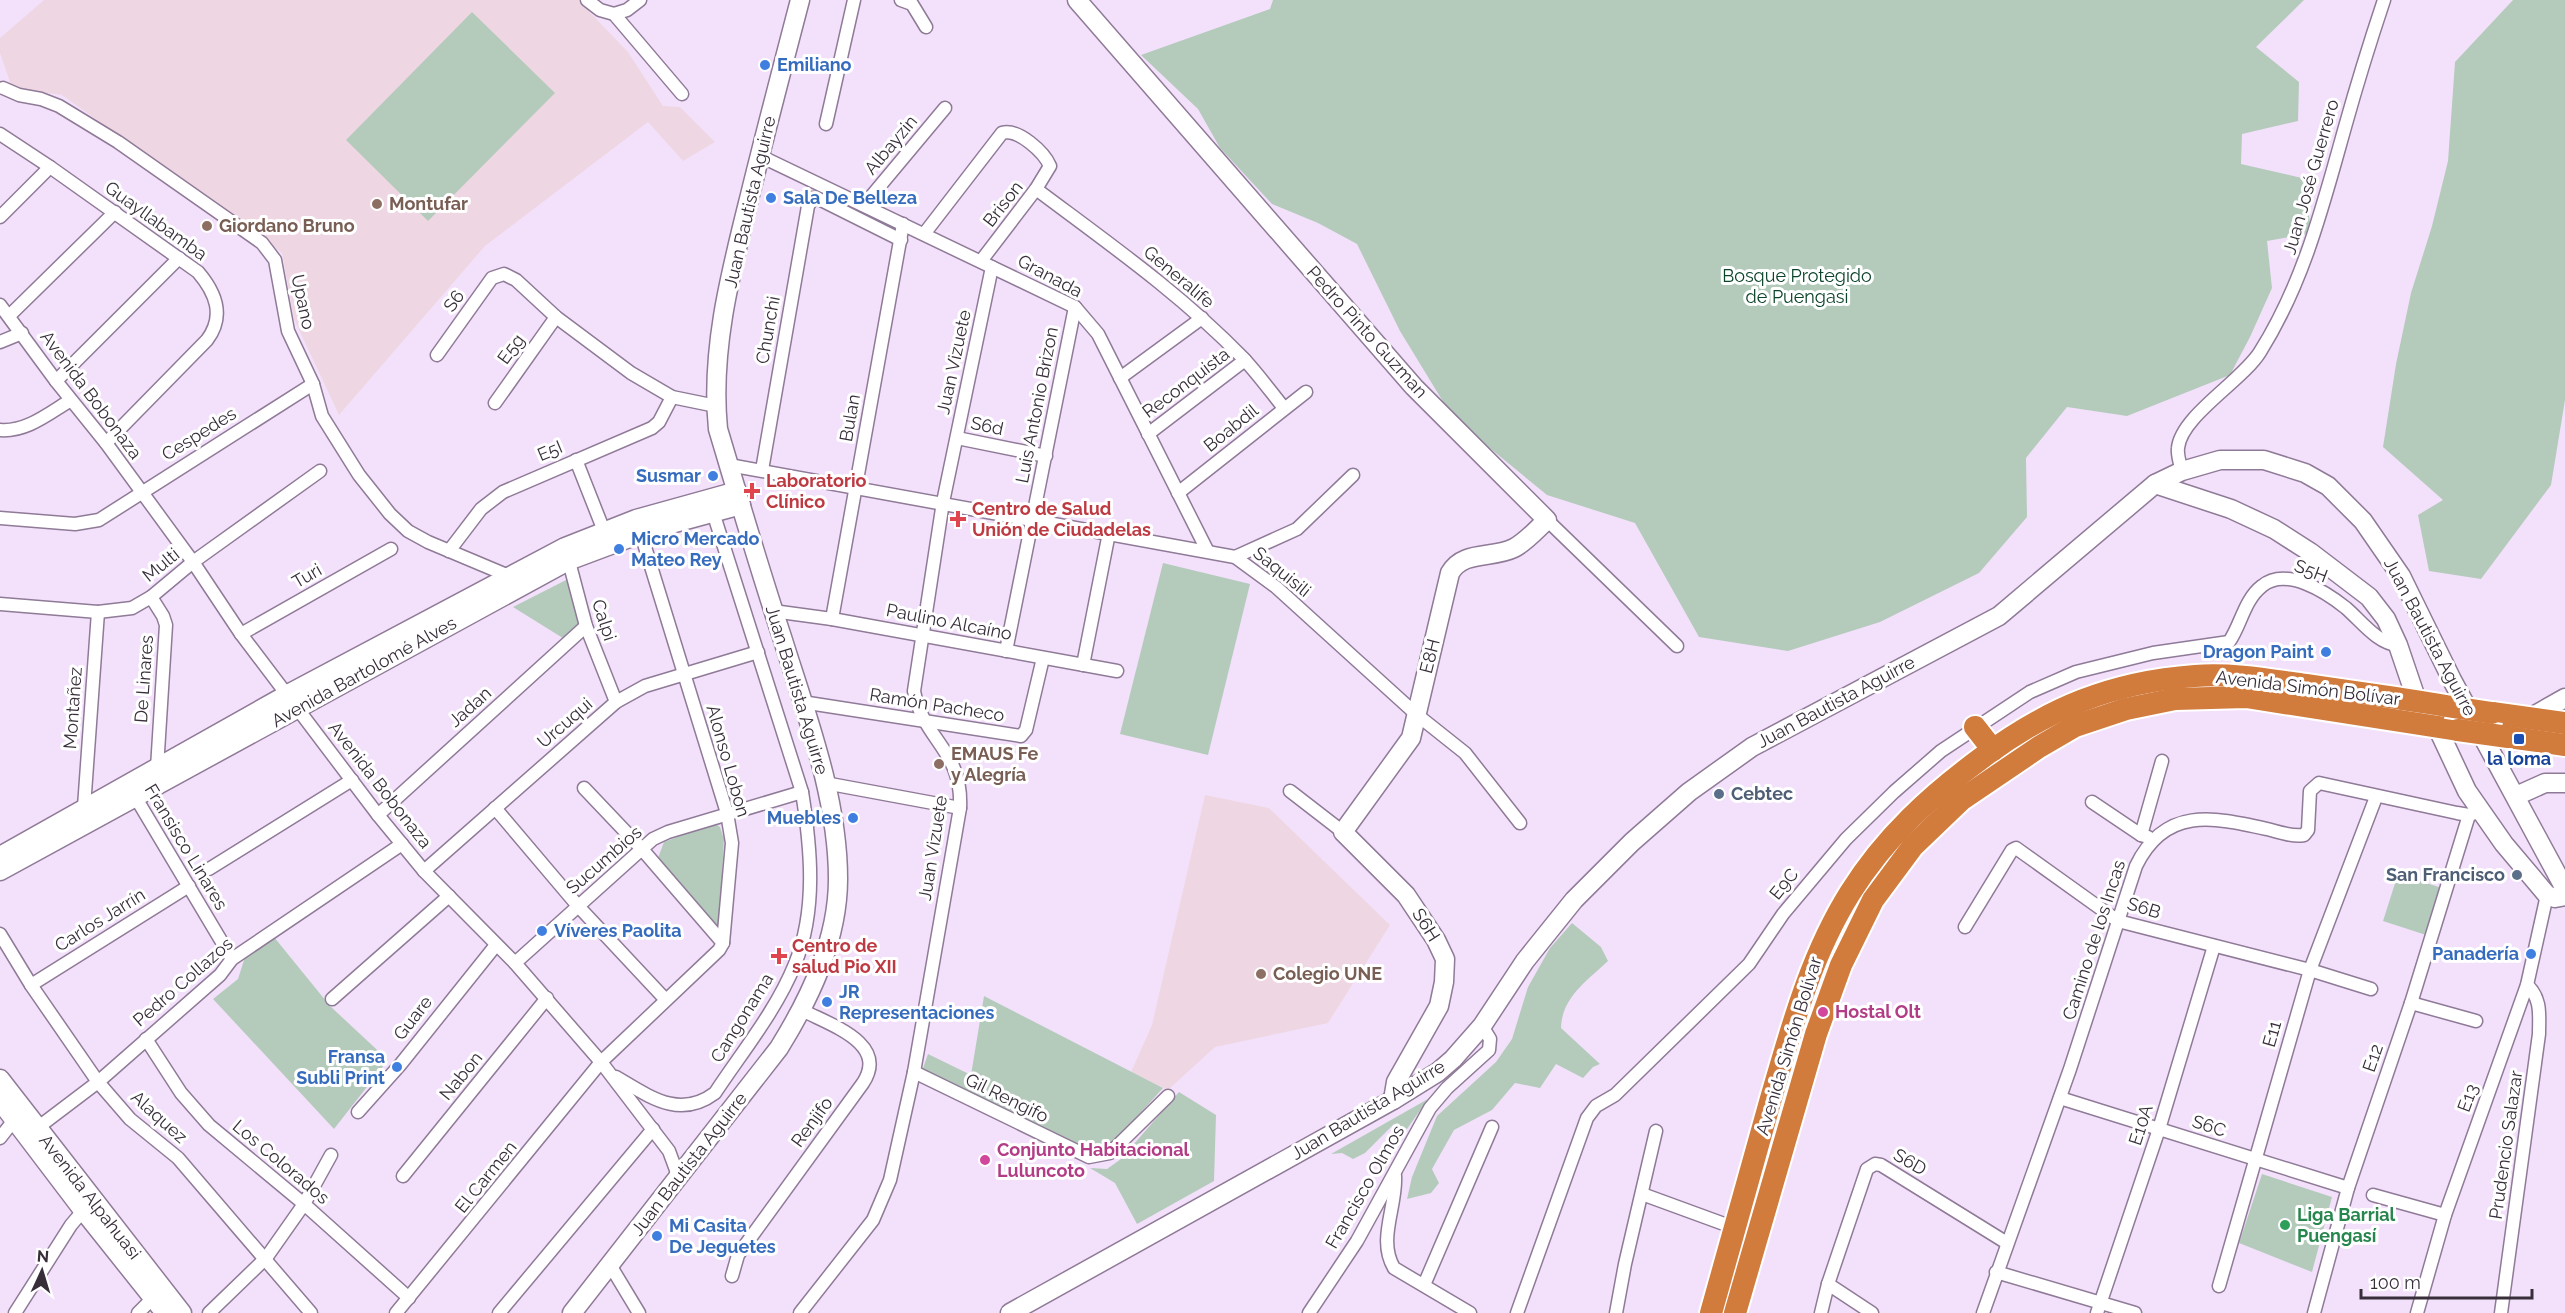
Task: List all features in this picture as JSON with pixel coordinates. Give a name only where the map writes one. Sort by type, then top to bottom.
[{"type":"highway","name":"Avenida Simón Bolívar","points":[[1711,1313],[1796,1012],[1819,949],[1834,919],[1862,875],[1893,836],[1943,786],[2029,725],[2068,706],[2108,691],[2147,681],[2197,675],[2245,676],[2565,723]]},
{"type":"highway","name":"Avenida Simón Bolívar","points":[[1736,1313],[1816,1034],[1840,965],[1873,900],[1913,846],[1961,800],[2039,747],[2075,726],[2126,709],[2167,700],[2211,696],[2246,697],[2565,745]]},
{"type":"highway","points":[[1975,727],[1993,750]]},
{"type":"main road","name":"Juan Bautista Aguirre","points":[[572,1313],[779,1048],[802,1010],[818,975],[837,897],[835,846],[825,783],[718,429],[716,405],[718,345],[737,248],[800,0]]},
{"type":"main road","name":"Pedro Pinto Guzman","points":[[1077,0],[1414,387],[1547,520]]},
{"type":"main road","name":"Juan Bautista Aguirre","points":[[1010,1313],[1393,1100],[1438,1072],[1453,1059],[1482,1026],[1525,961],[1574,900],[1632,842],[1689,792],[1752,747],[1999,616],[2155,484],[2182,471],[2220,460],[2264,460],[2305,473],[2328,486],[2346,503],[2379,542],[2402,576],[2452,681],[2565,889]]},
{"type":"main road","points":[[2155,484],[2246,515],[2303,547],[2369,597],[2386,618],[2417,701]]},
{"type":"main road","name":"Avenida Bartolomé Alves","points":[[0,871],[132,791],[509,576],[567,554],[640,534],[711,506],[739,498]]},
{"type":"main road","name":"Avenida Bartolomé Alves","points":[[0,856],[84,807],[132,791],[157,768],[293,701],[567,554],[604,531],[636,519],[711,506]]},
{"type":"main road","name":"E8H","points":[[1343,832],[1411,738],[1450,573],[1455,564],[1464,559],[1504,552],[1517,547],[1547,520]]},
{"type":"main road","points":[[2528,718],[2565,698]]},
{"type":"main road","points":[[2448,728],[2461,781],[2475,813],[2556,895]]},
{"type":"main road","points":[[2516,796],[2545,783],[2565,783]]},
{"type":"main road","name":"S6H","points":[[1343,832],[1406,895],[1436,940],[1445,959],[1444,982],[1439,1006],[1396,1082],[1393,1100]]},
{"type":"main road","name":"Avenida Alpahuasi","points":[[0,1079],[19,1115],[165,1313]]},
{"type":"main road","name":"Avenida Alpahuasi","points":[[0,1101],[19,1115]]},
{"type":"main road","name":"Avenida Alpahuasi","points":[[87,1205],[182,1313]]},
{"type":"street","points":[[587,0],[600,10],[614,14],[627,10],[640,0]]},
{"type":"street","points":[[826,124],[854,0]]},
{"type":"street","points":[[902,0],[912,4],[926,27]]},
{"type":"street","name":"Juan José Guerrero","points":[[2182,471],[2178,449],[2184,432],[2260,353],[2302,272],[2319,222],[2348,115],[2384,0]]},
{"type":"street","points":[[614,14],[682,94]]},
{"type":"street","name":"Upano","points":[[1,87],[19,95],[41,99],[60,106],[118,142],[261,243],[275,260],[288,331],[313,384],[322,416],[344,454],[374,495],[408,531],[509,576]]},
{"type":"street","name":"Albayzin","points":[[864,205],[945,108]]},
{"type":"street","name":"Brison","points":[[924,234],[1002,133],[1009,131],[1017,133],[1047,160],[1050,166],[986,264]]},
{"type":"street","name":"Guayllabamba","points":[[0,134],[198,272],[210,285],[216,298],[217,322],[213,332],[106,443]]},
{"type":"street","name":"Granada","points":[[760,156],[1075,307],[1098,334],[1207,550]]},
{"type":"street","points":[[0,217],[50,167]]},
{"type":"street","name":"Generalife","points":[[1036,189],[1159,280],[1245,360],[1284,408]]},
{"type":"street","name":"Chunchi","points":[[762,470],[808,206],[813,198],[901,240]]},
{"type":"street","points":[[10,315],[115,212]]},
{"type":"street","name":"Bulan","points":[[832,619],[903,224]]},
{"type":"street","points":[[56,381],[179,258]]},
{"type":"street","name":"Juan Vizuete","points":[[800,1313],[873,1220],[883,1200],[890,1180],[914,1072],[960,808],[961,790],[957,770],[924,721],[917,706],[914,691],[943,502],[957,438],[986,264]]},
{"type":"street","name":"S6","points":[[437,355],[492,278],[504,274],[516,280],[556,316]]},
{"type":"street","name":"Avenida Bobonaza","points":[[0,305],[10,315],[56,381],[106,443],[193,562],[241,634],[378,815],[424,871],[515,963],[601,1062],[669,1151],[677,1179]]},
{"type":"street","name":"Luis Antonio Brizon","points":[[1006,651],[1075,307]]},
{"type":"street","points":[[556,316],[614,363],[672,397],[716,405]]},
{"type":"street","name":"E5g","points":[[495,403],[556,316]]},
{"type":"street","points":[[1120,378],[1202,318]]},
{"type":"street","points":[[0,342],[22,333]]},
{"type":"street","name":"Reconquista","points":[[1148,434],[1245,360]]},
{"type":"street","name":"Cespedes","points":[[0,518],[87,524],[105,517],[313,384]]},
{"type":"street","name":"Boabdil","points":[[1178,493],[1306,392]]},
{"type":"street","name":"E5I","points":[[449,551],[481,509],[503,492],[652,428],[659,422],[672,397]]},
{"type":"street","points":[[0,430],[10,431],[24,427],[71,400]]},
{"type":"street","name":"S6d","points":[[957,438],[1046,456]]},
{"type":"street","points":[[576,460],[604,531]]},
{"type":"street","name":"Saquisili","points":[[729,465],[1207,550],[1234,557],[1276,587],[1416,714],[1465,753],[1520,823]]},
{"type":"street","name":"Multi","points":[[0,604],[98,612],[128,609],[151,597],[193,562],[320,471]]},
{"type":"street","points":[[1234,557],[1297,529],[1353,475]]},
{"type":"street","name":"Cangonama","points":[[609,1073],[650,1096],[681,1106],[704,1102],[715,1094],[784,986],[802,942],[810,879],[808,835],[802,792],[711,506]]},
{"type":"street","name":"Pedro Pinto Guzman","points":[[1547,520],[1677,646]]},
{"type":"street","points":[[1083,665],[1109,533]]},
{"type":"street","name":"Alonso Lobon","points":[[640,534],[727,813],[732,843],[723,943]]},
{"type":"street","name":"Turi","points":[[241,634],[390,549]]},
{"type":"street","name":"Calpi","points":[[567,554],[586,626],[616,702]]},
{"type":"street","name":"S5H","points":[[2229,642],[2249,601],[2261,586],[2273,580],[2287,578],[2322,592],[2343,606],[2383,641],[2398,645]]},
{"type":"street","name":"De Linares","points":[[151,597],[163,616],[166,626],[157,768]]},
{"type":"street","name":"Paulino Alcaíno","points":[[773,611],[832,619],[1117,671]]},
{"type":"street","name":"Montañez","points":[[84,807],[98,612]]},
{"type":"street","name":"Jadan","points":[[378,815],[586,626]]},
{"type":"street","name":"E9C","points":[[1517,1313],[1587,1118],[1596,1106],[1615,1095],[1749,964],[1783,914],[1846,839],[1902,785],[1941,751],[2030,692],[2076,672],[2153,652],[2229,642]]},
{"type":"street","name":"Urcuqui","points":[[424,871],[616,702],[645,686],[758,652]]},
{"type":"street","name":"Ramón Pacheco","points":[[802,702],[1021,736],[1026,730],[1043,658]]},
{"type":"street","points":[[2141,835],[2162,761]]},
{"type":"street","points":[[209,869],[352,780]]},
{"type":"street","points":[[825,783],[960,808]]},
{"type":"street","name":"Camino de los Incas","points":[[1983,1313],[2060,1098],[2136,866],[2144,850],[2155,839],[2182,821],[2202,818],[2222,819],[2302,836],[2308,830],[2310,791],[2315,785],[2323,783],[2376,797],[2475,813]]},
{"type":"street","points":[[584,788],[641,848],[723,943],[720,950],[665,999],[601,1062]]},
{"type":"street","name":"Fransisco Linares","points":[[132,791],[232,959]]},
{"type":"street","name":"S6H","points":[[1290,791],[1343,832]]},
{"type":"street","name":"Sucumbios","points":[[515,963],[641,848],[668,832],[802,792]]},
{"type":"street","name":"E11","points":[[2219,1286],[2310,970],[2376,797]]},
{"type":"street","points":[[2092,802],[2141,835],[2155,839]]},
{"type":"street","points":[[495,808],[578,906],[665,999]]},
{"type":"street","name":"E12","points":[[2314,1313],[2348,1188],[2475,813]]},
{"type":"street","name":"Pedro Collazos","points":[[32,1133],[98,1082],[220,975],[232,959],[402,844]]},
{"type":"street","name":"S6B","points":[[1965,927],[2014,848],[2118,921],[2372,988]]},
{"type":"street","name":"Carlos Jarrín","points":[[31,985],[189,886]]},
{"type":"street","name":"E13","points":[[2417,1313],[2445,1215],[2527,986],[2556,895]]},
{"type":"street","points":[[332,999],[449,896]]},
{"type":"street","name":"Alaquez","points":[[0,934],[31,985],[98,1082],[130,1119],[178,1158],[311,1313]]},
{"type":"street","name":"Guare","points":[[358,1112],[400,1065],[496,945]]},
{"type":"street","name":"E10A","points":[[2099,1308],[2159,1129],[2214,946]]},
{"type":"street","name":"Prudencio Salazar","points":[[2501,1313],[2539,1034],[2539,1002],[2535,993],[2527,986]]},
{"type":"street","name":"Nabon","points":[[403,1176],[547,998]]},
{"type":"street","points":[[2411,1003],[2476,1021]]},
{"type":"street","name":"Renjifo","points":[[732,1276],[738,1255],[869,1072],[868,1054],[862,1043],[802,1010]]},
{"type":"street","name":"Francisco Olmos","points":[[1314,1311],[1357,1241],[1430,1108],[1489,1050],[1490,1039],[1482,1026]]},
{"type":"street","name":"Los Colorados","points":[[146,1039],[194,1109],[409,1298]]},
{"type":"street","name":"El Carmen","points":[[396,1313],[601,1062]]},
{"type":"street","name":"Gil Rengifo","points":[[914,1072],[1089,1157],[1110,1153],[1168,1096]]},
{"type":"street","name":"S6C","points":[[2060,1098],[2348,1188]]},
{"type":"street","points":[[0,1138],[19,1115]]},
{"type":"street","points":[[1424,1285],[1492,1127]]},
{"type":"street","points":[[499,1313],[653,1129]]},
{"type":"street","points":[[1616,1313],[1656,1131]]},
{"type":"street","points":[[669,1151],[696,1156]]},
{"type":"street","points":[[209,1313],[266,1258],[304,1204],[331,1155]]},
{"type":"street","name":"S6D","points":[[1828,1284],[1867,1169],[1875,1164],[1881,1165],[2007,1243]]},
{"type":"street","points":[[1396,1172],[1387,1245],[1388,1257],[1394,1268],[1470,1313]]},
{"type":"street","points":[[1642,1194],[1735,1228]]},
{"type":"street","points":[[2373,1195],[2445,1215]]},
{"type":"street","points":[[15,1313],[87,1205]]},
{"type":"street","points":[[610,1265],[639,1313]]},
{"type":"street","points":[[1996,1272],[2099,1308],[2135,1313]]},
{"type":"street","points":[[1821,1313],[1828,1284],[1872,1313]]},
{"type":"street","points":[[138,1313],[153,1298]]},
{"type":"shaded area","name":"Montufar","points":[[44,0],[578,0],[628,52],[663,106],[680,107],[715,142],[683,161],[648,122],[485,246],[339,415],[294,319],[282,253],[62,95],[12,88],[0,53],[0,38]]},
{"type":"shaded area","name":"Colegio UNE","points":[[1205,795],[1269,808],[1390,925],[1328,1023],[1215,1047],[1168,1090],[1131,1072],[1152,1025]]},
{"type":"green space","name":"Bosque Protegido de Puengasi","points":[[1273,0],[2304,0],[2256,47],[2299,82],[2298,121],[2242,134],[2241,164],[2302,178],[2312,233],[2267,241],[2272,288],[2230,375],[2127,416],[2067,407],[2026,458],[2027,517],[1979,573],[1880,622],[1788,651],[1699,637],[1635,523],[1547,495],[1453,418],[1400,331],[1357,244],[1318,223],[1272,204],[1220,148],[1198,109],[1141,55],[1270,9]]},
{"type":"green space","points":[[2513,0],[2565,0],[2565,400],[2551,485],[2481,579],[2429,571],[2418,515],[2443,500],[2383,447],[2396,364],[2411,293],[2432,226],[2448,161],[2455,62]]},
{"type":"green space","points":[[472,12],[555,93],[428,221],[346,140]]},
{"type":"green space","points":[[1163,563],[1250,584],[1208,755],[1120,734]]},
{"type":"green space","points":[[570,578],[583,625],[566,640],[513,607]]},
{"type":"green space","points":[[714,823],[720,827],[724,839],[719,932],[658,858],[664,842]]},
{"type":"green space","points":[[2398,874],[2442,888],[2426,935],[2383,921]]},
{"type":"green space","points":[[1572,923],[1601,947],[1608,961],[1571,998],[1562,1017],[1561,1028],[1600,1064],[1593,1067],[1583,1078],[1556,1064],[1540,1088],[1515,1083],[1492,1110],[1454,1130],[1432,1169],[1439,1183],[1431,1193],[1407,1199],[1412,1177],[1437,1116],[1496,1062],[1512,1039],[1528,987],[1550,948]]},
{"type":"green space","points":[[274,937],[330,1006],[388,1060],[334,1129],[213,999],[238,979],[245,957]]},
{"type":"green space","points":[[984,996],[1163,1088],[1108,1149],[1096,1152],[1083,1151],[922,1071],[928,1054],[971,1075]]},
{"type":"green space","points":[[1179,1092],[1216,1115],[1214,1181],[1137,1224],[1115,1183],[1090,1168],[1107,1169],[1121,1159]]},
{"type":"green space","points":[[1428,1099],[1407,1129],[1394,1124],[1365,1153],[1353,1159],[1342,1153],[1331,1154]]},
{"type":"green space","name":"Liga Barrial Puengasí","points":[[2262,1174],[2332,1197],[2312,1272],[2239,1243]]},
{"type":"place","name":"Emiliano","points":[[765,65]]},
{"type":"place","name":"Sala De Belleza","points":[[771,198]]},
{"type":"place","name":"Montufar","points":[[377,204]]},
{"type":"place","name":"Giordano Bruno","points":[[207,226]]},
{"type":"place","name":"Susmar","points":[[713,476]]},
{"type":"place","name":"Laboratorio Clínico","points":[[752,491]]},
{"type":"place","name":"Centro de Salud Unión de Ciudadelas","points":[[958,519]]},
{"type":"place","name":"Micro Mercado Mateo Rey","points":[[619,549]]},
{"type":"place","name":"Dragon Paint","points":[[2326,652]]},
{"type":"place","name":"la loma","points":[[2519,739]]},
{"type":"place","name":"EMAUS Fe y Alegría","points":[[939,764]]},
{"type":"place","name":"Cebtec","points":[[1719,794]]},
{"type":"place","name":"Muebles","points":[[853,818]]},
{"type":"place","name":"San Francisco","points":[[2517,875]]},
{"type":"place","name":"Víveres Paolita","points":[[542,931]]},
{"type":"place","name":"Panadería","points":[[2531,954]]},
{"type":"place","name":"Centro de salud Pio XII","points":[[779,956]]},
{"type":"place","name":"Colegio UNE","points":[[1261,974]]},
{"type":"place","name":"JR Representaciones","points":[[827,1002]]},
{"type":"place","name":"Hostal Olt","points":[[1823,1012]]},
{"type":"place","name":"Fransa Subli Print","points":[[397,1067]]},
{"type":"place","name":"Conjunto Habitacional Luluncoto","points":[[985,1160]]},
{"type":"place","name":"Liga Barrial Puengasí","points":[[2285,1225]]},
{"type":"place","name":"Mi Casita De Jeguetes","points":[[657,1236]]}]
